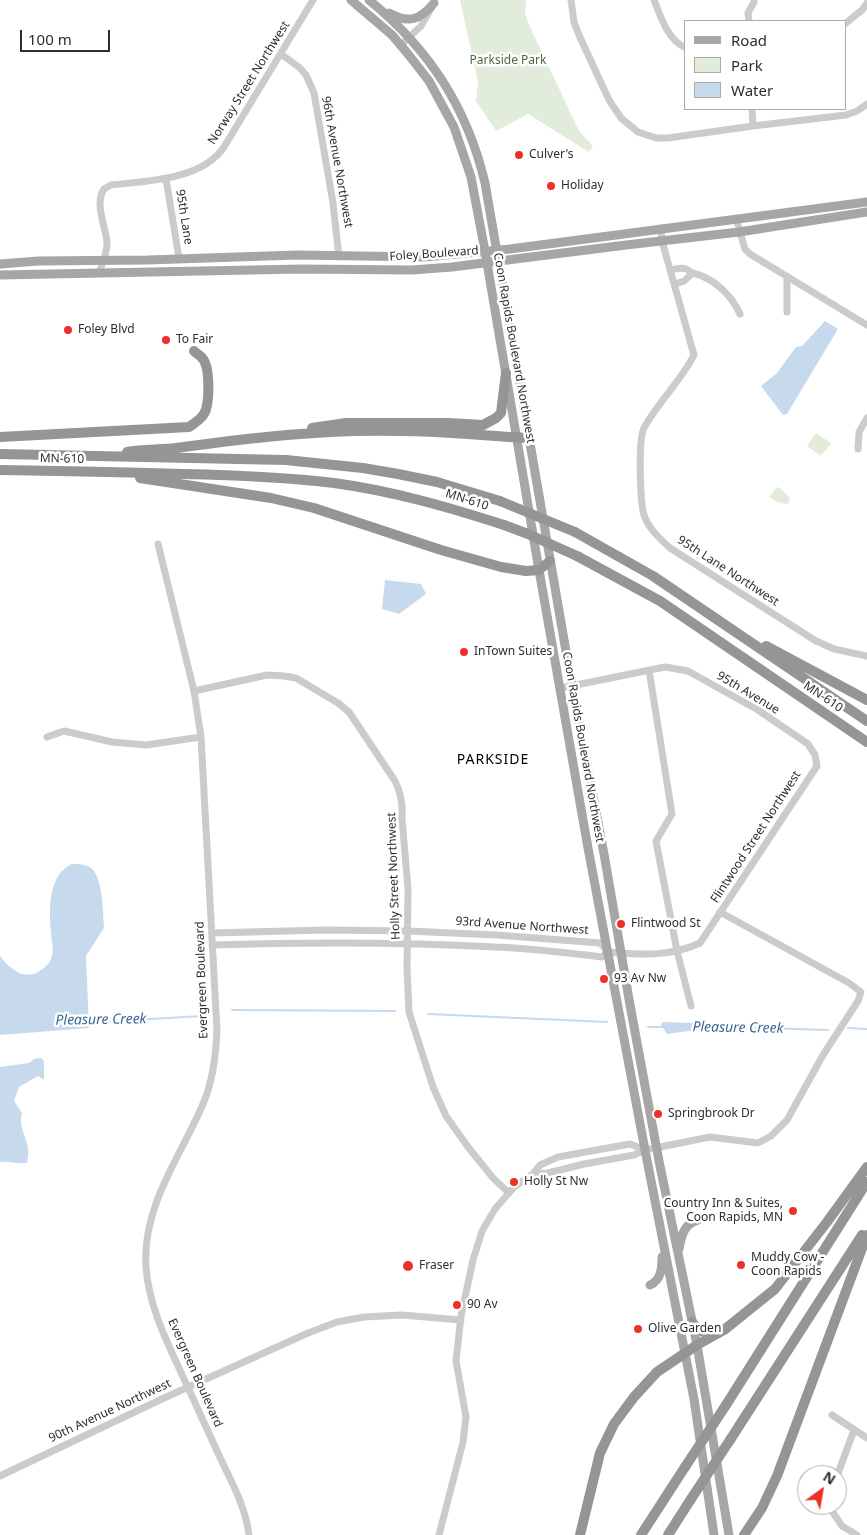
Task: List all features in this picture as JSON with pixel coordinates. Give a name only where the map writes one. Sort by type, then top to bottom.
[{"type":"highway","points":[[0,437],[189,427],[200,420],[208,401],[208,373],[205,362],[194,351]]},
{"type":"highway","points":[[101,456],[143,449],[170,449],[272,436],[346,423],[483,425],[501,413],[506,373]]},
{"type":"highway","points":[[272,436],[399,430],[529,438]]},
{"type":"highway","name":"MN-610","points":[[0,454],[286,460],[363,468],[437,482],[500,501],[575,532],[653,576],[867,721]]},
{"type":"highway","name":"MN-610","points":[[0,470],[286,478],[336,483],[384,491],[439,504],[528,534],[577,556],[660,601],[867,742]]},
{"type":"highway","points":[[102,472],[271,498],[314,508],[441,550],[502,567],[526,571],[539,570],[550,560]]},
{"type":"highway","points":[[744,637],[768,647],[867,700]]},
{"type":"highway","points":[[580,1535],[600,1453],[614,1424],[634,1397],[657,1372],[744,1316],[775,1289],[828,1222],[867,1167]]},
{"type":"highway","points":[[641,1535],[867,1182]]},
{"type":"highway","points":[[668,1535],[867,1228]]},
{"type":"highway","points":[[744,1535],[762,1508],[777,1476],[867,1235]]},
{"type":"highway","points":[[692,1322],[708,1334],[724,1330]]},
{"type":"main road","name":"Coon Rapids Boulevard Northwest","points":[[350,0],[382,26],[401,45],[429,81],[454,127],[471,177],[486,252],[539,570],[644,1150],[694,1399],[714,1535]]},
{"type":"main road","name":"Coon Rapids Boulevard Northwest","points":[[370,0],[410,37],[437,72],[464,120],[480,164],[499,262],[572,686],[657,1148],[697,1345],[729,1535]]},
{"type":"main road","points":[[370,0],[384,10],[404,20],[415,19],[421,16],[435,2]]},
{"type":"main road","name":"Foley Boulevard","points":[[0,264],[38,261],[297,255],[425,257],[497,251],[867,202]]},
{"type":"main road","name":"Foley Boulevard","points":[[0,275],[302,269],[371,270],[452,267],[739,232],[867,212]]},
{"type":"main road","points":[[679,1260],[678,1249],[683,1232],[688,1224],[698,1220]]},
{"type":"main road","points":[[650,1285],[655,1282],[661,1273],[660,1227]]},
{"type":"street","name":"Norway Street Northwest","points":[[99,273],[107,243],[100,201],[104,189],[111,185],[166,179],[198,168],[220,154],[314,0]]},
{"type":"street","points":[[570,0],[574,22],[579,35],[609,100],[628,126],[648,136],[668,138],[846,114],[857,111],[867,104]]},
{"type":"street","points":[[654,0],[672,37],[677,44],[684,47]]},
{"type":"street","points":[[401,45],[426,18],[435,2]]},
{"type":"street","points":[[749,20],[748,13],[754,2]]},
{"type":"street","points":[[847,22],[862,10],[867,3]]},
{"type":"street","name":"96th Avenue Northwest","points":[[281,54],[300,68],[314,93],[333,203],[339,257]]},
{"type":"street","points":[[752,110],[753,126]]},
{"type":"street","name":"95th Lane","points":[[166,179],[179,258]]},
{"type":"street","points":[[736,218],[745,249],[750,254],[867,325]]},
{"type":"street","name":"95th Lane Northwest","points":[[661,228],[662,241],[694,355],[644,428],[640,454],[644,516],[662,541],[670,548],[816,641],[834,649],[867,656]]},
{"type":"street","points":[[671,270],[686,269],[716,283],[736,306],[740,314]]},
{"type":"street","points":[[675,284],[684,282],[693,273]]},
{"type":"street","points":[[787,276],[787,312]]},
{"type":"street","points":[[858,449],[858,432],[867,418]]},
{"type":"street","name":"Evergreen Boulevard","points":[[158,544],[194,691],[201,737],[217,1030],[214,1068],[203,1103],[156,1203],[148,1230],[146,1247],[148,1287],[153,1308],[240,1500],[249,1535]]},
{"type":"street","name":"95th Avenue","points":[[560,688],[665,667],[688,671],[749,705],[808,744],[815,755],[816,766]]},
{"type":"street","points":[[649,670],[672,814],[656,841],[677,951],[691,1006]]},
{"type":"street","name":"Holly Street Northwest","points":[[194,691],[259,676],[286,676],[308,684],[349,712],[394,781],[402,800],[408,889],[409,1012],[433,1088],[446,1116],[468,1147],[509,1193]]},
{"type":"street","points":[[47,737],[64,731],[112,742],[146,745],[201,737]]},
{"type":"street","name":"Flintwood Street Northwest","points":[[608,952],[647,956],[686,950],[700,943],[816,766]]},
{"type":"street","points":[[533,1174],[548,1173],[634,1155],[644,1150],[710,1137],[758,1142],[771,1136],[787,1120],[823,1055],[858,1001],[861,992],[849,983],[720,912]]},
{"type":"street","name":"93rd Avenue Northwest","points":[[212,933],[326,930],[497,935],[600,943],[608,952],[602,957],[496,947],[408,944],[301,942],[212,945]]},
{"type":"street","points":[[439,1535],[463,1442],[466,1418],[456,1361],[460,1320],[473,1260],[482,1231],[494,1209],[514,1187],[533,1174],[540,1164],[558,1157],[630,1144],[644,1150]]},
{"type":"street","name":"90th Avenue Northwest","points":[[0,1476],[164,1398],[308,1333],[337,1322],[364,1317],[402,1315],[460,1320]]},
{"type":"street","points":[[832,1415],[867,1438]]},
{"type":"street","points":[[841,1465],[854,1430]]},
{"type":"street","points":[[835,1515],[842,1526],[858,1535]]},
{"type":"green space","name":"Parkside Park","points":[[460,0],[526,0],[525,13],[530,27],[579,131],[593,146],[589,152],[528,114],[496,131],[476,101],[478,82]]},
{"type":"green space","points":[[816,433],[831,443],[821,456],[807,446]]},
{"type":"green space","points":[[777,487],[790,498],[788,504],[780,503],[769,497]]},
{"type":"water","points":[[825,321],[838,329],[787,414],[783,415],[761,386],[777,373],[796,347],[802,346]]},
{"type":"water","points":[[385,580],[421,584],[426,594],[399,614],[382,609]]},
{"type":"water","points":[[72,864],[82,864],[91,868],[95,873],[103,905],[104,928],[86,956],[89,1028],[0,1035],[0,956],[13,969],[29,975],[48,964],[53,950],[50,903],[54,884],[64,869]]},
{"type":"water","points":[[663,1022],[725,1024],[731,1027],[731,1029],[703,1029],[667,1034],[661,1025]]},
{"type":"water","points":[[41,1058],[44,1061],[44,1080],[38,1076],[19,1087],[14,1101],[22,1113],[22,1126],[28,1149],[27,1163],[0,1162],[0,1067],[29,1063],[34,1059]]},
{"type":"waterway","name":"Pleasure Creek","points":[[232,1010],[395,1011]]},
{"type":"waterway","name":"Pleasure Creek","points":[[428,1014],[607,1022]]},
{"type":"waterway","name":"Pleasure Creek","points":[[86,1023],[201,1016]]},
{"type":"waterway","name":"Pleasure Creek","points":[[648,1027],[663,1027]]},
{"type":"waterway","name":"Pleasure Creek","points":[[731,1027],[828,1030]]},
{"type":"waterway","points":[[848,1028],[867,1029]]},
{"type":"place","name":"Culver's","points":[[519,155]]},
{"type":"place","name":"Holiday","points":[[551,186]]},
{"type":"place","name":"Foley Blvd","points":[[68,330]]},
{"type":"place","name":"To Fair","points":[[166,340]]},
{"type":"place","name":"InTown Suites","points":[[464,652]]},
{"type":"place","name":"Flintwood St","points":[[621,924]]},
{"type":"place","name":"93 Av Nw","points":[[604,979]]},
{"type":"place","name":"Springbrook Dr","points":[[658,1114]]},
{"type":"place","name":"Holly St Nw","points":[[514,1182]]},
{"type":"place","name":"Country Inn & Suites, Coon Rapids, MN","points":[[793,1211]]},
{"type":"place","name":"Muddy Cow - Coon Rapids","points":[[741,1265]]},
{"type":"place","name":"Fraser","points":[[408,1266]]},
{"type":"place","name":"90 Av","points":[[457,1305]]},
{"type":"place","name":"Olive Garden","points":[[638,1329]]},
{"type":"district","name":"PARKSIDE","points":[[493,760]]}]
